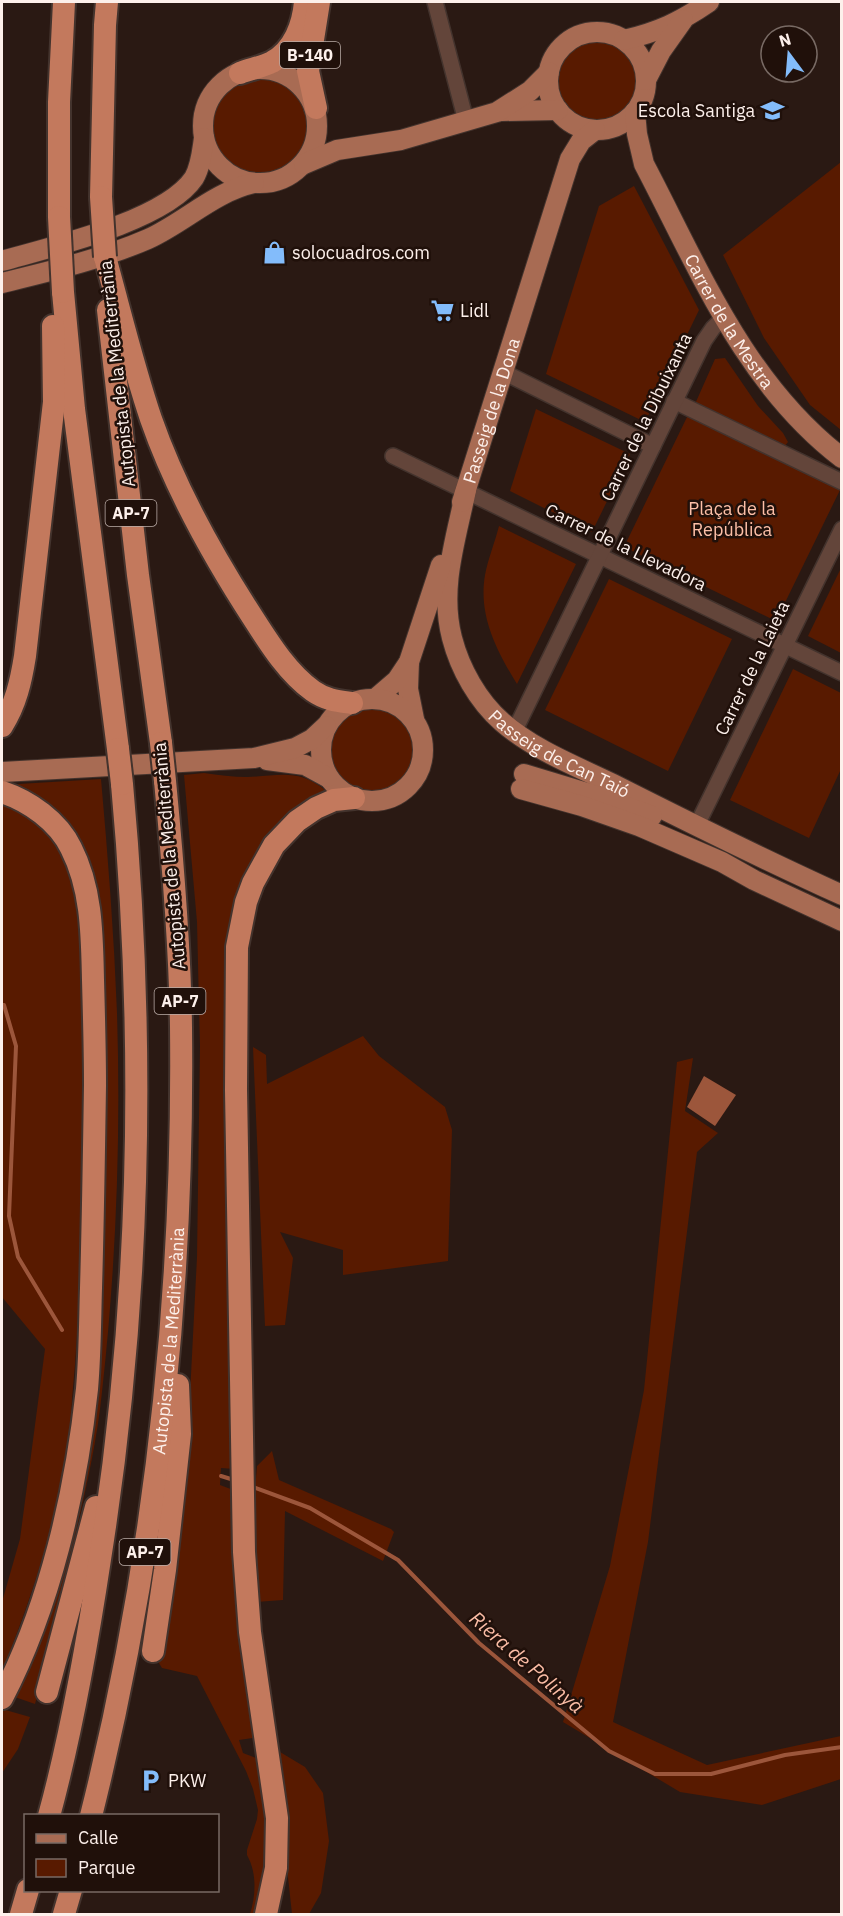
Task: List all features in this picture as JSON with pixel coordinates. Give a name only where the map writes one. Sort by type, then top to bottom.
[{"type":"highway","name":"AP-7","points":[[49,1814],[73,1715],[91,1617],[119,1425],[134,1241],[138,1079],[132,908],[122,784],[74,409],[63,299],[59,217],[59,102],[64,2]]},
{"type":"highway","name":"Autopista de la Mediterrània","points":[[91,1814],[118,1701],[150,1526],[163,1419],[175,1285],[178,1221],[181,1024],[165,781],[138,575],[105,257],[101,197],[107,2]]},
{"type":"highway","points":[[240,73],[271,62],[282,54],[296,37],[302,21],[305,2]]},
{"type":"highway","name":"B-140","points":[[317,113],[308,70],[319,2]]},
{"type":"highway","points":[[108,281],[152,420],[170,467],[207,543],[269,642],[295,675],[323,697],[333,701],[352,703]]},
{"type":"highway","points":[[2,726],[18,691],[25,656],[54,402],[52,329],[63,299]]},
{"type":"highway","points":[[2,792],[20,799],[49,820],[66,839],[77,861],[92,922],[95,1039],[89,1347],[82,1425],[58,1546],[34,1622],[3,1695]]},
{"type":"highway","points":[[266,1914],[273,1885],[278,1841],[274,1788],[250,1632],[244,1552],[236,968],[240,925],[253,883],[264,862],[285,832],[297,821],[322,804],[354,798]]},
{"type":"highway","points":[[153,1651],[180,1434],[175,1285]]},
{"type":"highway","points":[[47,1692],[119,1425]]},
{"type":"highway","points":[[21,1914],[27,1892]]},
{"type":"highway","points":[[64,1914],[70,1892]]},
{"type":"main road","points":[[624,40],[651,33],[683,20],[709,2]]},
{"type":"main road","points":[[646,80],[642,61],[624,40],[610,33],[586,33],[565,44],[553,60],[549,72],[549,89],[562,114],[584,128],[601,129],[621,123],[635,112],[643,99],[646,80],[661,51],[683,20]]},
{"type":"main road","points":[[373,145],[335,135],[317,113],[303,90],[287,76],[266,70],[252,69],[230,78],[213,95],[206,107],[203,120],[204,138],[209,152],[219,167],[238,179],[254,183],[271,183],[281,180],[304,164],[337,150],[373,145],[429,132],[496,112],[530,91],[549,72]]},
{"type":"main road","points":[[496,112],[562,114]]},
{"type":"main road","name":"Carrer de la Mestra","points":[[635,112],[644,164]]},
{"type":"main road","points":[[304,164],[316,141],[317,113]]},
{"type":"main road","name":"Passeig de la Dona","points":[[562,114],[570,159]]},
{"type":"main road","name":"Passeig de la Dona","points":[[376,698],[397,680],[409,662],[466,490],[570,159],[581,141],[601,129]]},
{"type":"main road","name":"Carrer de la Mestra","points":[[601,129],[628,146],[644,164],[724,316],[744,350],[778,398],[809,430],[842,458]]},
{"type":"main road","points":[[2,261],[91,234],[137,217],[172,198],[189,184],[195,175],[204,138]]},
{"type":"main road","points":[[2,283],[63,267],[131,245],[165,230],[225,192],[254,183]]},
{"type":"main road","name":"Passeig de Can Taió","points":[[466,490],[447,586],[449,623],[456,651],[466,675],[480,698],[500,721],[531,743],[842,895]]},
{"type":"main road","name":"Passeig de la Dona","points":[[409,662],[408,689],[414,719]]},
{"type":"main road","points":[[2,772],[254,758],[295,748],[312,739],[335,714],[352,703],[376,698],[400,706],[414,719],[422,740],[423,756],[418,772],[409,785],[396,795],[380,801],[365,801],[346,795],[327,777],[305,765],[254,758]]},
{"type":"main road","points":[[326,726],[322,735],[321,751],[323,768],[327,777]]},
{"type":"main road","name":"Passeig de Can Taió","points":[[842,895],[827,896],[668,822],[587,793],[522,782],[639,826],[722,862],[754,880],[842,921]]},
{"type":"street","points":[[435,2],[466,121]]},
{"type":"street","name":"Carrer de la Dibuixanta","points":[[514,732],[704,341],[712,328],[724,316]]},
{"type":"street","points":[[503,372],[653,446]]},
{"type":"street","points":[[674,401],[842,482]]},
{"type":"street","name":"Carrer de la Llevadora","points":[[393,456],[842,673]]},
{"type":"street","name":"Carrer de la Laieta","points":[[697,825],[842,529]]},
{"type":"green space","points":[[597,32],[616,36],[631,47],[642,62],[646,81],[642,100],[631,115],[616,126],[597,130],[578,126],[563,115],[552,100],[548,81],[552,62],[563,47],[578,36]]},
{"type":"green space","points":[[260,70],[282,74],[300,87],[313,105],[317,127],[313,149],[300,167],[282,180],[260,184],[238,180],[220,167],[207,149],[203,127],[207,105],[220,87],[238,74]]},
{"type":"green space","points":[[841,162],[841,430],[810,405],[764,338],[723,255]]},
{"type":"green space","points":[[634,186],[699,310],[645,422],[546,374],[599,206]]},
{"type":"green space","points":[[725,358],[758,406],[783,433],[788,442],[784,447],[695,404],[715,359]]},
{"type":"green space","points":[[536,409],[630,454],[592,532],[510,491]]},
{"type":"green space","name":"Plaça de la República","points":[[688,415],[840,490],[776,621],[624,547]]},
{"type":"green space","points":[[499,526],[576,564],[517,684],[496,646],[484,605],[485,575]]},
{"type":"green space","points":[[841,568],[841,653],[808,636]]},
{"type":"green space","points":[[609,579],[732,639],[668,771],[545,710]]},
{"type":"green space","points":[[793,669],[841,693],[841,769],[809,838],[730,800]]},
{"type":"green space","points":[[371,709],[394,716],[406,728],[413,751],[406,774],[394,786],[371,793],[348,786],[336,774],[329,751],[336,728],[348,716]]},
{"type":"green space","points":[[204,773],[242,777],[297,776],[315,783],[325,790],[326,795],[242,892],[235,1469],[221,1468],[220,1485],[236,1491],[259,1737],[239,1740],[243,1753],[256,1758],[262,1754],[273,1849],[258,1914],[250,1914],[254,1884],[253,1869],[247,1850],[258,1810],[246,1771],[197,1676],[162,1668],[157,1660],[188,1434],[197,1257],[200,1046],[197,922],[184,775]]},
{"type":"green space","points":[[101,779],[112,925],[118,1060],[118,1155],[111,1298],[102,1392],[92,1458],[53,1636],[35,1704],[9,1695],[93,1396],[83,855],[2,785]]},
{"type":"green space","points":[[2,805],[32,820],[49,836],[62,855],[71,875],[79,920],[84,1060],[78,1311],[68,1446],[49,1537],[32,1592],[2,1672],[2,1602],[20,1539],[45,1349],[2,1297]]},
{"type":"green space","points":[[363,1036],[379,1056],[445,1107],[452,1130],[448,1261],[343,1275],[343,1250],[280,1232],[293,1258],[285,1325],[265,1326],[253,1047],[266,1055],[267,1084]]},
{"type":"green space","points":[[693,1058],[685,1111],[718,1133],[697,1152],[648,1542],[613,1722],[707,1765],[841,1736],[841,1779],[762,1805],[680,1792],[563,1722],[610,1566],[644,1390],[677,1062]]},
{"type":"green space","points":[[272,1451],[279,1480],[391,1529],[394,1532],[383,1561],[285,1511],[283,1600],[256,1602],[253,1515],[257,1466]]},
{"type":"green space","points":[[2,1709],[30,1717],[18,1749],[2,1773]]},
{"type":"green space","points":[[280,1752],[305,1767],[323,1793],[329,1841],[321,1893],[309,1914],[292,1914],[287,1868],[289,1814]]},
{"type":"shaded area","points":[[704,1076],[736,1095],[715,1126],[687,1107]]},
{"type":"waterway","name":"Riera de Polinyà","points":[[2,1005],[4,1005],[16,1046],[9,1216],[18,1257],[62,1330]]},
{"type":"waterway","name":"Riera de Polinyà","points":[[221,1476],[234,1480]]},
{"type":"waterway","name":"Riera de Polinyà","points":[[250,1486],[310,1508],[398,1560],[479,1643],[609,1751],[655,1774],[711,1774],[785,1755],[842,1747]]},
{"type":"place","name":"Escola Santiga","points":[[773,110]]},
{"type":"place","name":"solocuadros.com","points":[[274,252]]},
{"type":"place","name":"Lidl","points":[[442,310]]},
{"type":"place","name":"PKW","points":[[150,1780]]}]
